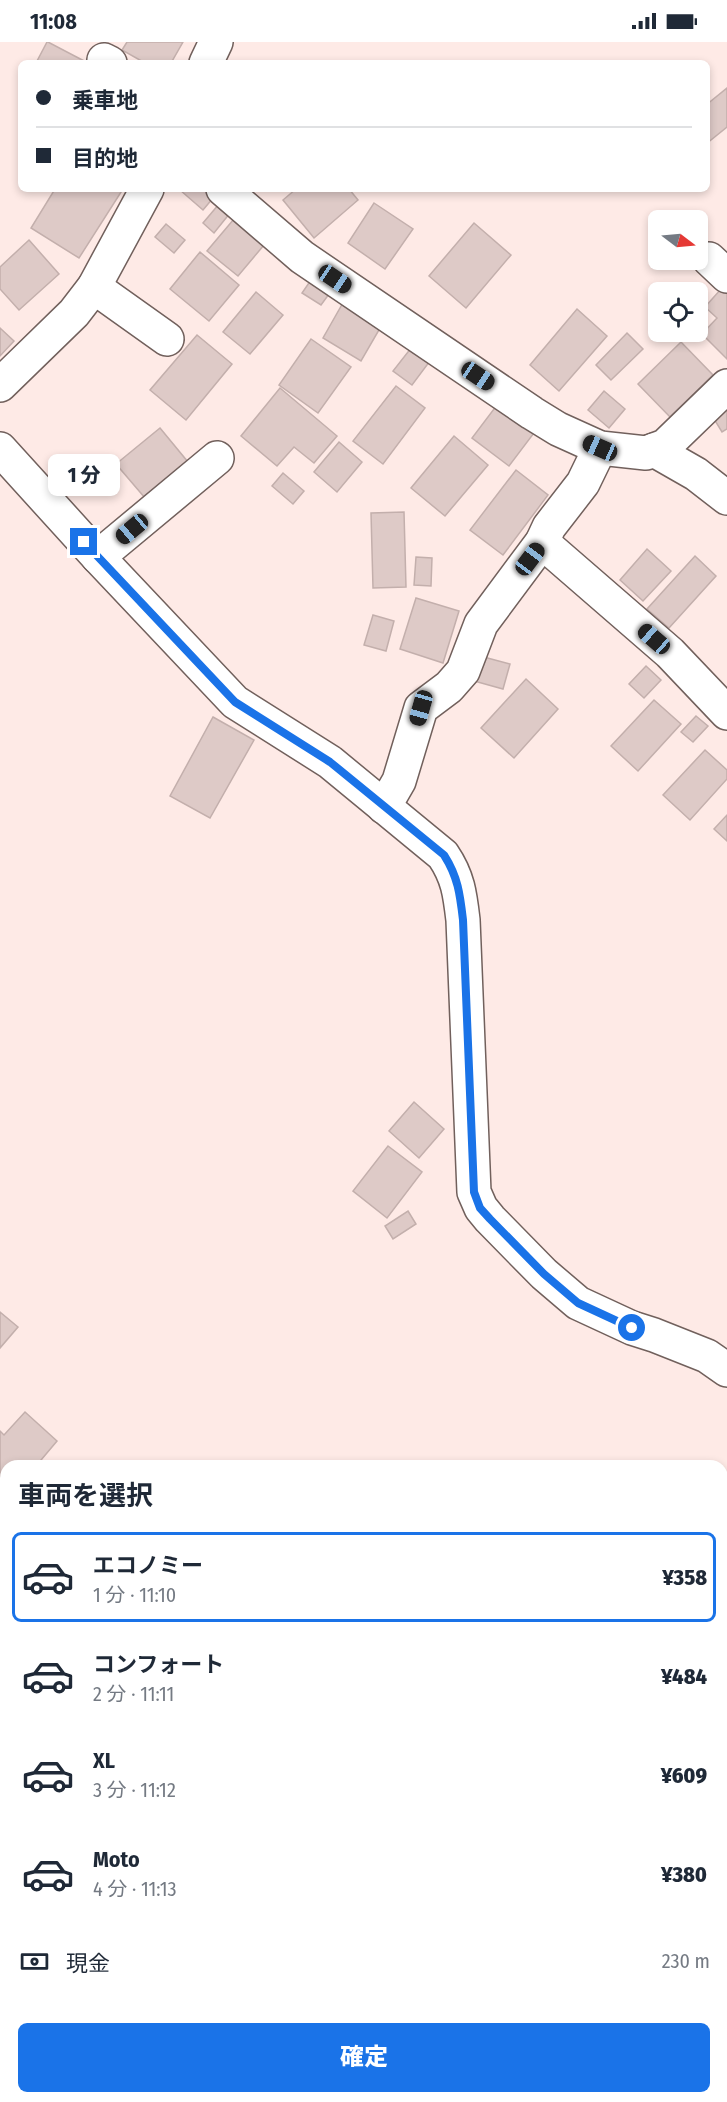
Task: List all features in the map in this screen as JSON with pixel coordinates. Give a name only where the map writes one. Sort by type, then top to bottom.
[{"type":"street","points":[[207,60],[216,42]]},
{"type":"street","points":[[0,385],[74,313],[94,287],[145,192]]},
{"type":"street","points":[[226,192],[302,257],[532,413],[558,429],[600,448],[646,453],[665,446],[727,386]]},
{"type":"street","points":[[94,287],[167,339]]},
{"type":"street","points":[[384,807],[399,781],[421,708],[449,687],[463,671],[481,624],[583,483],[600,448]]},
{"type":"street","points":[[0,449],[235,702],[330,762],[444,855],[459,885],[463,920],[474,1192],[480,1208],[544,1274],[578,1303],[632,1328],[707,1356],[727,1370]]},
{"type":"street","points":[[654,450],[696,474],[727,498]]},
{"type":"street","points":[[98,557],[217,458]]},
{"type":"street","points":[[542,542],[669,653],[727,713]]},
{"type":"building","points":[[48,42],[82,60],[38,60]]},
{"type":"building","points":[[127,42],[183,42],[173,60],[140,60],[122,50]]},
{"type":"building","points":[[727,88],[727,127],[710,141],[710,102]]},
{"type":"building","points":[[53,192],[121,192],[79,258],[31,228]]},
{"type":"building","points":[[182,192],[206,192],[213,198],[203,210]]},
{"type":"building","points":[[292,192],[351,192],[358,200],[314,238],[283,200]]},
{"type":"building","points":[[374,203],[413,229],[385,269],[348,243]]},
{"type":"building","points":[[219,204],[230,213],[214,233],[203,223]]},
{"type":"building","points":[[239,213],[269,239],[238,276],[207,251]]},
{"type":"building","points":[[474,223],[511,255],[466,308],[429,276]]},
{"type":"building","points":[[166,224],[185,240],[174,253],[155,237]]},
{"type":"building","points":[[29,240],[59,274],[19,310],[0,289],[0,267]]},
{"type":"building","points":[[200,252],[239,285],[209,321],[170,289]]},
{"type":"building","points":[[313,277],[332,290],[321,305],[302,293]]},
{"type":"building","points":[[721,289],[727,294],[727,359],[708,340],[708,328],[717,318],[708,310],[708,304]]},
{"type":"building","points":[[256,292],[283,315],[250,354],[223,332]]},
{"type":"building","points":[[344,301],[383,323],[361,361],[323,338]]},
{"type":"building","points":[[577,309],[607,336],[559,391],[530,365]]},
{"type":"building","points":[[0,328],[14,341],[0,356]]},
{"type":"building","points":[[627,333],[643,349],[611,380],[596,365]]},
{"type":"building","points":[[197,335],[232,364],[186,420],[150,390]]},
{"type":"building","points":[[311,339],[351,367],[318,413],[279,385]]},
{"type":"building","points":[[681,342],[713,375],[670,417],[638,384]]},
{"type":"building","points":[[415,343],[433,357],[412,385],[393,371]]},
{"type":"building","points":[[396,386],[425,408],[383,464],[353,441]]},
{"type":"building","points":[[280,388],[337,436],[314,463],[294,447],[277,466],[241,436]]},
{"type":"building","points":[[604,391],[625,409],[609,428],[588,410]]},
{"type":"building","points":[[500,401],[537,429],[509,466],[472,438]]},
{"type":"building","points":[[727,404],[727,429],[722,432],[711,414]]},
{"type":"building","points":[[160,428],[188,462],[145,498],[116,464]]},
{"type":"building","points":[[454,436],[488,465],[445,516],[411,488]]},
{"type":"building","points":[[339,442],[362,462],[337,492],[314,472]]},
{"type":"building","points":[[516,470],[548,495],[503,555],[470,530]]},
{"type":"building","points":[[283,473],[304,491],[293,504],[272,486]]},
{"type":"building","points":[[404,512],[406,587],[373,588],[371,513]]},
{"type":"building","points":[[647,549],[671,571],[643,601],[620,580]]},
{"type":"building","points":[[695,556],[716,576],[669,628],[647,609]]},
{"type":"building","points":[[416,557],[432,558],[431,586],[414,585]]},
{"type":"building","points":[[416,598],[459,611],[443,663],[400,649]]},
{"type":"building","points":[[373,615],[394,621],[386,651],[364,645]]},
{"type":"building","points":[[480,656],[510,664],[503,689],[474,681]]},
{"type":"building","points":[[646,666],[661,680],[644,698],[629,684]]},
{"type":"building","points":[[526,679],[558,709],[514,758],[481,728]]},
{"type":"building","points":[[654,700],[681,724],[638,771],[611,746]]},
{"type":"building","points":[[696,716],[708,726],[693,742],[681,732]]},
{"type":"building","points":[[213,717],[254,740],[210,818],[170,796]]},
{"type":"building","points":[[705,750],[727,770],[727,779],[690,820],[663,795]]},
{"type":"building","points":[[727,815],[727,841],[714,829]]},
{"type":"building","points":[[414,1102],[444,1129],[419,1158],[389,1131]]},
{"type":"building","points":[[388,1146],[422,1172],[387,1218],[353,1191]]},
{"type":"building","points":[[408,1211],[416,1224],[393,1239],[385,1226]]},
{"type":"building","points":[[0,1312],[18,1327],[0,1348]]},
{"type":"building","points":[[25,1412],[57,1441],[41,1460],[0,1460],[0,1431],[4,1435]]},
{"type":"route","points":[[84,542],[235,702],[330,762],[444,855],[459,885],[463,920],[474,1192],[480,1208],[544,1274],[578,1303],[632,1328]]}]
